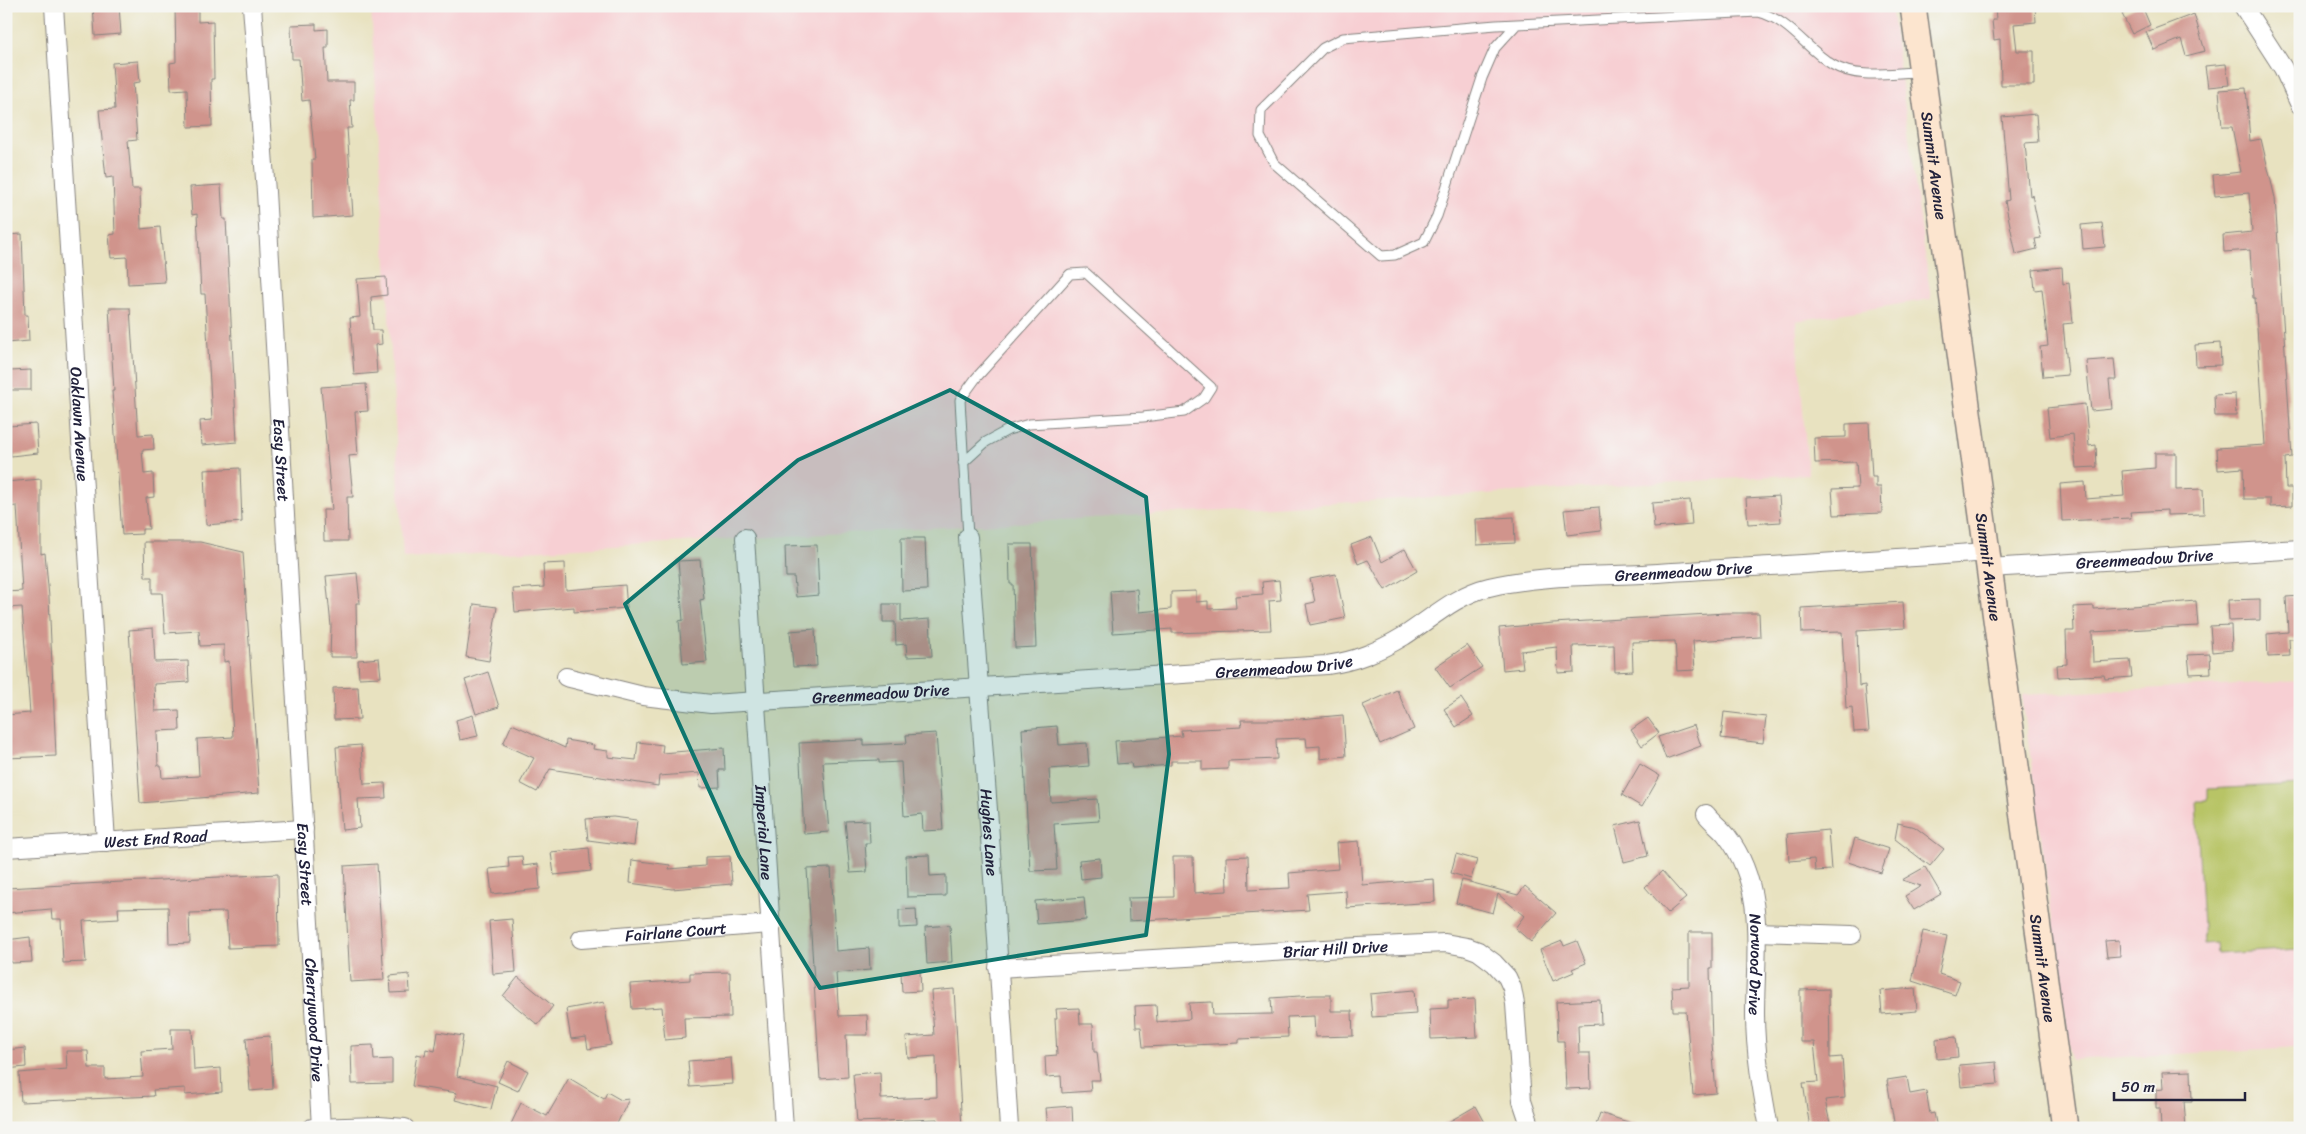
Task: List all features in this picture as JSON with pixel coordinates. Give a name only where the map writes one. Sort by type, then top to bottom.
[{"type":"main road","name":"Summit Avenue","points":[[1913,6],[2065,1128]]},
{"type":"street","name":"Oaklawn Avenue","points":[[54,6],[106,842]]},
{"type":"street","name":"Easy Street","points":[[252,6],[266,192],[309,914]]},
{"type":"street","points":[[2243,6],[2283,68],[2300,105]]},
{"type":"street","name":"Hughes Lane","points":[[968,537],[980,687],[1009,1128]]},
{"type":"street","name":"Imperial Lane","points":[[745,538],[784,1128]]},
{"type":"street","name":"Greenmeadow Drive","points":[[566,677],[642,696],[691,704],[861,696],[1346,662],[1386,647],[1441,608],[1463,597],[1487,588],[1510,583],[1596,576],[1884,560],[1988,560],[2300,549]]},
{"type":"street","name":"Norwood Drive","points":[[1706,814],[1726,836],[1738,854],[1750,879],[1757,932],[1756,1051],[1768,1128]]},
{"type":"street","name":"West End Road","points":[[6,848],[304,830]]},
{"type":"street","name":"Cherrywood Drive","points":[[309,914],[322,1127]]},
{"type":"street","name":"Fairlane Court","points":[[580,939],[771,924]]},
{"type":"street","points":[[1757,932],[1852,935]]},
{"type":"street","name":"Briar Hill Drive","points":[[998,968],[1359,947],[1444,944],[1468,947],[1478,951],[1494,963],[1507,977],[1512,988],[1515,1004],[1522,1101],[1531,1128]]},
{"type":"street","points":[[312,1128],[379,1126],[405,1128]]},
{"type":"lane","points":[[1517,24],[1495,48],[1482,78],[1437,216],[1424,242],[1410,250],[1395,255],[1381,256],[1274,163],[1260,136],[1261,110],[1323,48],[1343,38],[1517,24],[1758,12],[1774,16],[1833,65],[1853,73],[1922,72]]},
{"type":"lane","points":[[963,462],[986,442],[1022,426],[1184,412],[1204,398],[1211,387],[1086,273],[1075,272],[1070,274],[976,378],[960,400],[963,462],[968,537]]},
{"type":"highlighted area","points":[[950,390],[1146,497],[1169,754],[1146,935],[820,988],[739,856],[625,604],[798,460]]},
{"type":"shaded area","points":[[371,6],[1891,6],[1931,299],[1796,321],[1808,474],[933,528],[403,558]]},
{"type":"shaded area","points":[[2300,681],[2300,1047],[2071,1060],[2022,695]]},
{"type":"green space","points":[[2300,784],[2300,949],[2217,954],[2216,943],[2204,944],[2196,801],[2208,801],[2208,789]]},
{"type":"building","points":[[93,6],[119,6],[121,34],[95,36]]},
{"type":"building","points":[[175,6],[198,6],[198,22],[213,21],[214,79],[211,79],[212,126],[188,127],[187,89],[171,90],[170,63],[176,62]]},
{"type":"building","points":[[1995,6],[2035,6],[2036,22],[2014,24],[2017,51],[2034,51],[2034,85],[2001,85],[2000,39],[1994,40],[1992,20],[1996,20]]},
{"type":"building","points":[[2142,6],[2150,25],[2132,34],[2122,14]]},
{"type":"building","points":[[2194,14],[2205,51],[2186,56],[2181,39],[2154,50],[2146,32]]},
{"type":"building","points":[[316,24],[316,30],[328,29],[328,48],[325,48],[327,82],[354,82],[354,100],[350,100],[352,128],[347,128],[353,215],[313,218],[312,159],[315,159],[309,100],[302,101],[299,59],[292,59],[291,25]]},
{"type":"building","points":[[138,61],[140,82],[133,83],[137,140],[128,141],[132,189],[140,189],[141,229],[160,227],[165,282],[128,284],[127,257],[111,258],[109,235],[115,234],[113,177],[106,178],[99,110],[115,109],[112,63]]},
{"type":"building","points":[[2226,64],[2229,85],[2208,87],[2205,66]]},
{"type":"building","points":[[2246,88],[2250,141],[2261,139],[2275,198],[2292,457],[2285,458],[2286,488],[2292,488],[2292,506],[2270,507],[2270,499],[2244,499],[2243,468],[2218,470],[2217,448],[2265,445],[2250,250],[2224,252],[2223,235],[2252,232],[2249,193],[2215,196],[2213,175],[2241,172],[2232,127],[2222,127],[2219,90]]},
{"type":"building","points":[[2036,114],[2038,142],[2025,143],[2030,196],[2032,195],[2041,238],[2035,239],[2037,249],[2016,254],[2005,201],[2009,200],[2002,117]]},
{"type":"building","points":[[221,185],[223,219],[226,219],[237,442],[202,445],[200,421],[212,420],[205,294],[201,294],[197,214],[192,215],[190,187]]},
{"type":"building","points":[[2102,223],[2105,247],[2083,249],[2081,225]]},
{"type":"building","points":[[22,234],[25,315],[28,315],[29,341],[6,343],[6,235]]},
{"type":"building","points":[[2062,267],[2063,284],[2069,283],[2073,323],[2063,324],[2068,375],[2043,377],[2040,347],[2048,346],[2042,289],[2035,290],[2033,270]]},
{"type":"building","points":[[386,277],[387,295],[371,297],[373,330],[381,330],[382,344],[375,345],[377,373],[354,375],[350,318],[360,317],[357,279]]},
{"type":"building","points":[[109,308],[130,308],[138,435],[153,434],[154,449],[142,450],[144,474],[153,473],[154,497],[146,498],[149,529],[142,529],[142,534],[122,535],[112,391],[114,391]]},
{"type":"building","points":[[2220,343],[2221,365],[2196,366],[2195,345]]},
{"type":"building","points":[[2114,359],[2116,380],[2109,380],[2112,409],[2091,411],[2086,361]]},
{"type":"building","points":[[31,370],[31,390],[10,390],[10,371]]},
{"type":"building","points":[[366,384],[368,411],[355,412],[358,455],[349,456],[353,497],[347,497],[348,541],[324,541],[323,510],[332,510],[321,387]]},
{"type":"building","points":[[2235,394],[2236,416],[2215,416],[2214,395]]},
{"type":"building","points":[[2085,404],[2089,446],[2096,445],[2097,467],[2076,468],[2073,434],[2050,437],[2047,408]]},
{"type":"building","points":[[1869,423],[1872,477],[1876,477],[1876,487],[1881,487],[1882,513],[1834,515],[1832,489],[1858,488],[1856,462],[1815,463],[1814,438],[1846,437],[1846,424]]},
{"type":"building","points":[[36,424],[38,453],[11,456],[8,426]]},
{"type":"building","points":[[2155,453],[2176,453],[2176,490],[2203,489],[2204,514],[2167,515],[2167,510],[2130,512],[2131,518],[2062,521],[2060,484],[2085,482],[2086,499],[2124,496],[2122,471],[2155,468]]},
{"type":"building","points":[[240,468],[242,522],[206,525],[204,470]]},
{"type":"building","points":[[41,479],[41,554],[45,553],[49,597],[56,756],[6,758],[6,715],[30,713],[22,607],[6,608],[6,592],[22,591],[17,506],[6,507],[6,482]]},
{"type":"building","points":[[1779,496],[1781,522],[1748,524],[1746,498]]},
{"type":"building","points":[[1690,500],[1692,525],[1654,528],[1652,503]]},
{"type":"building","points":[[1599,507],[1601,531],[1567,535],[1564,510]]},
{"type":"building","points":[[1514,517],[1515,543],[1477,545],[1476,519]]},
{"type":"building","points":[[1372,537],[1382,562],[1405,549],[1417,571],[1385,590],[1368,560],[1358,564],[1351,545]]},
{"type":"building","points":[[901,538],[925,538],[927,590],[902,591]]},
{"type":"building","points":[[144,542],[200,542],[243,552],[259,793],[140,803],[129,630],[153,628],[155,662],[188,661],[189,682],[154,684],[155,711],[179,710],[180,730],[157,731],[158,766],[161,766],[162,778],[199,776],[197,739],[233,737],[229,661],[224,662],[224,645],[200,646],[199,631],[165,633],[162,593],[152,593],[152,577],[145,577]]},
{"type":"building","points":[[1009,544],[1032,544],[1036,647],[1015,648],[1013,584],[1010,584]]},
{"type":"building","points":[[817,545],[819,595],[796,597],[794,577],[786,577],[785,546]]},
{"type":"building","points":[[700,560],[704,599],[700,600],[707,662],[683,664],[679,621],[683,620],[678,561]]},
{"type":"building","points":[[565,563],[566,590],[625,585],[627,608],[574,612],[574,607],[515,612],[513,589],[544,587],[543,564]]},
{"type":"building","points":[[357,573],[360,603],[356,603],[357,657],[330,657],[331,626],[326,576]]},
{"type":"building","points":[[1336,574],[1345,618],[1310,625],[1306,604],[1315,602],[1310,579]]},
{"type":"building","points":[[1279,580],[1281,600],[1269,601],[1271,630],[1172,633],[1172,629],[1113,633],[1110,591],[1137,589],[1139,612],[1171,609],[1171,592],[1196,591],[1196,602],[1208,601],[1208,609],[1236,608],[1235,596],[1263,594],[1262,582]]},
{"type":"building","points":[[2300,596],[2300,639],[2289,639],[2290,656],[2268,657],[2267,634],[2288,632],[2286,597]]},
{"type":"building","points":[[2260,599],[2260,620],[2229,621],[2228,600]]},
{"type":"building","points":[[2196,601],[2198,626],[2092,632],[2093,662],[2130,660],[2132,677],[2105,679],[2104,675],[2058,677],[2057,665],[2067,664],[2066,631],[2074,631],[2073,607],[2094,606],[2094,609]]},
{"type":"building","points":[[1903,602],[1905,628],[1857,631],[1859,686],[1865,685],[1869,731],[1854,732],[1852,707],[1846,708],[1842,632],[1802,633],[1801,608]]},
{"type":"building","points":[[474,604],[497,607],[489,661],[466,657]]},
{"type":"building","points":[[883,604],[901,604],[901,621],[930,619],[932,656],[907,657],[906,644],[896,645],[895,622],[883,622]]},
{"type":"building","points":[[1726,613],[1759,613],[1760,637],[1693,641],[1695,670],[1677,671],[1675,641],[1632,642],[1633,671],[1615,672],[1614,645],[1573,646],[1574,672],[1558,673],[1557,647],[1521,651],[1523,668],[1503,670],[1499,628]]},
{"type":"building","points":[[2231,625],[2232,650],[2212,652],[2210,626]]},
{"type":"building","points":[[815,629],[817,666],[793,667],[790,631]]},
{"type":"building","points":[[1467,645],[1482,667],[1450,688],[1435,667]]},
{"type":"building","points":[[2210,654],[2211,673],[2190,674],[2188,655]]},
{"type":"building","points":[[379,658],[381,677],[359,678],[358,660]]},
{"type":"building","points":[[488,672],[499,707],[476,714],[465,680]]},
{"type":"building","points":[[358,687],[360,719],[334,720],[333,688]]},
{"type":"building","points":[[1397,690],[1414,729],[1380,744],[1363,705]]},
{"type":"building","points":[[1461,698],[1473,716],[1456,727],[1444,709]]},
{"type":"building","points":[[1724,712],[1766,717],[1763,743],[1721,738]]},
{"type":"building","points":[[473,715],[478,736],[460,740],[456,720]]},
{"type":"building","points":[[1343,715],[1346,756],[1320,759],[1320,746],[1307,747],[1306,738],[1276,739],[1277,759],[1228,761],[1228,769],[1202,770],[1202,761],[1171,761],[1171,765],[1132,768],[1131,763],[1117,764],[1115,741],[1182,736],[1181,730],[1242,727],[1241,720],[1289,720]]},
{"type":"building","points":[[1648,718],[1659,733],[1642,746],[1631,730]]},
{"type":"building","points":[[512,724],[565,748],[566,740],[594,745],[593,749],[608,751],[608,757],[636,760],[638,742],[663,745],[662,753],[724,748],[725,770],[719,770],[720,787],[700,788],[699,773],[659,776],[658,786],[550,769],[537,792],[520,783],[534,758],[503,744]]},
{"type":"building","points":[[1694,725],[1701,746],[1666,759],[1658,737]]},
{"type":"building","points":[[1057,726],[1059,745],[1087,743],[1089,766],[1049,769],[1051,802],[1097,799],[1099,821],[1054,824],[1057,870],[1030,871],[1022,729]]},
{"type":"building","points":[[936,733],[943,830],[923,831],[922,814],[904,816],[901,762],[879,763],[879,760],[823,762],[829,832],[804,834],[799,743],[864,740],[864,745],[907,743],[906,735]]},
{"type":"building","points":[[361,745],[364,784],[385,783],[386,798],[358,799],[360,828],[342,830],[336,747]]},
{"type":"building","points":[[1640,764],[1660,776],[1642,807],[1622,795]]},
{"type":"building","points":[[613,817],[637,820],[634,846],[588,840],[586,819]]},
{"type":"building","points":[[869,820],[870,843],[865,843],[867,872],[850,873],[845,821]]},
{"type":"building","points":[[1640,820],[1648,856],[1624,862],[1615,826]]},
{"type":"building","points":[[1898,823],[1915,827],[1944,849],[1930,866],[1895,839]]},
{"type":"building","points":[[1828,830],[1831,870],[1815,871],[1814,859],[1789,861],[1787,834]]},
{"type":"building","points":[[1855,838],[1889,849],[1881,873],[1848,862]]},
{"type":"building","points":[[1359,841],[1362,885],[1434,879],[1435,902],[1347,908],[1346,891],[1307,894],[1309,910],[1129,921],[1128,898],[1174,897],[1173,857],[1193,857],[1194,893],[1227,891],[1226,857],[1248,856],[1249,890],[1290,888],[1289,873],[1338,869],[1336,843]]},
{"type":"building","points":[[589,848],[591,871],[554,875],[551,852]]},
{"type":"building","points":[[1456,854],[1477,860],[1471,879],[1451,873]]},
{"type":"building","points":[[929,855],[930,876],[946,875],[946,896],[907,897],[906,856]]},
{"type":"building","points":[[522,856],[523,866],[538,864],[540,889],[492,894],[489,869],[509,867],[508,857]]},
{"type":"building","points":[[730,856],[732,884],[672,889],[630,883],[632,860],[670,865],[669,869],[705,866],[705,857]]},
{"type":"building","points":[[1100,858],[1101,877],[1081,879],[1079,860]]},
{"type":"building","points":[[377,864],[384,980],[350,982],[344,866]]},
{"type":"building","points":[[1925,867],[1941,894],[1914,910],[1905,896],[1921,886],[1902,880]]},
{"type":"building","points":[[831,868],[836,951],[869,948],[870,970],[836,973],[839,1016],[867,1015],[868,1035],[846,1035],[848,1077],[820,1079],[807,869]]},
{"type":"building","points":[[1662,871],[1686,898],[1668,913],[1645,887]]},
{"type":"building","points":[[278,874],[279,946],[228,948],[226,912],[189,913],[190,943],[169,944],[168,907],[118,908],[119,919],[83,921],[86,962],[63,963],[61,919],[52,919],[51,909],[6,913],[6,888]]},
{"type":"building","points":[[1462,880],[1518,895],[1525,886],[1556,913],[1531,942],[1515,928],[1524,916],[1498,894],[1493,913],[1456,903]]},
{"type":"building","points":[[1084,897],[1086,920],[1037,924],[1035,901]]},
{"type":"building","points":[[916,909],[917,927],[899,928],[899,910]]},
{"type":"building","points":[[512,919],[516,972],[493,974],[489,921]]},
{"type":"building","points":[[950,925],[952,962],[927,964],[925,927]]},
{"type":"building","points":[[1923,931],[1947,936],[1939,974],[1960,981],[1955,995],[1912,981]]},
{"type":"building","points":[[1689,932],[1712,932],[1712,968],[1710,968],[1712,1044],[1716,1093],[1693,1095],[1686,1011],[1673,1011],[1672,987],[1689,986]]},
{"type":"building","points":[[30,937],[32,962],[12,963],[11,961],[6,961],[6,940]]},
{"type":"building","points":[[2119,940],[2120,956],[2107,957],[2105,941]]},
{"type":"building","points":[[1562,941],[1564,946],[1577,941],[1586,963],[1572,969],[1574,972],[1553,981],[1540,950]]},
{"type":"building","points":[[920,971],[921,991],[902,992],[901,973]]},
{"type":"building","points":[[730,972],[731,1017],[684,1018],[685,1038],[665,1040],[662,1007],[632,1009],[630,984],[690,980],[690,973]]},
{"type":"building","points":[[409,974],[410,992],[391,993],[390,976]]},
{"type":"building","points":[[518,977],[553,1006],[538,1025],[503,996]]},
{"type":"building","points":[[1915,988],[1917,1011],[1882,1014],[1880,991]]},
{"type":"building","points":[[954,989],[962,1128],[938,1128],[937,1119],[857,1122],[853,1074],[880,1072],[881,1099],[937,1097],[936,1056],[908,1058],[906,1037],[934,1035],[931,991]]},
{"type":"building","points":[[1829,989],[1830,1058],[1842,1057],[1845,1098],[1825,1100],[1831,1128],[1810,1128],[1803,1083],[1818,1082],[1814,1042],[1800,1042],[1800,990]]},
{"type":"building","points":[[1414,990],[1416,1014],[1372,1017],[1370,994]]},
{"type":"building","points":[[1331,995],[1331,1011],[1352,1011],[1353,1036],[1315,1037],[1314,1016],[1287,1017],[1288,1037],[1239,1039],[1239,1043],[1143,1047],[1141,1027],[1136,1027],[1135,1006],[1156,1005],[1157,1022],[1190,1019],[1189,1003],[1212,1002],[1213,1015],[1272,1014],[1271,998]]},
{"type":"building","points":[[1475,999],[1477,1037],[1431,1039],[1430,1009],[1448,1008],[1448,1000]]},
{"type":"building","points":[[1600,1000],[1601,1024],[1578,1025],[1579,1053],[1590,1053],[1591,1088],[1566,1089],[1564,1041],[1558,1041],[1556,1002]]},
{"type":"building","points":[[604,1002],[611,1045],[588,1049],[586,1037],[571,1039],[566,1009]]},
{"type":"building","points":[[1079,1008],[1080,1024],[1093,1024],[1094,1052],[1097,1052],[1100,1080],[1090,1080],[1091,1091],[1062,1093],[1061,1076],[1046,1077],[1045,1056],[1057,1055],[1056,1009]]},
{"type":"building","points":[[171,1029],[192,1029],[194,1070],[221,1068],[222,1092],[185,1095],[185,1088],[153,1090],[154,1096],[21,1102],[19,1073],[67,1069],[66,1051],[88,1051],[89,1068],[105,1068],[105,1079],[143,1077],[141,1051],[172,1049]]},
{"type":"building","points":[[438,1032],[463,1036],[457,1076],[497,1086],[491,1109],[455,1100],[457,1093],[412,1086],[417,1054],[425,1056],[426,1049],[435,1051]]},
{"type":"building","points":[[270,1036],[273,1089],[250,1091],[246,1038]]},
{"type":"building","points":[[1956,1037],[1958,1057],[1937,1059],[1936,1039]]},
{"type":"building","points":[[373,1045],[374,1060],[392,1059],[392,1083],[352,1084],[351,1046]]},
{"type":"building","points":[[25,1048],[26,1067],[6,1069],[6,1050]]},
{"type":"building","points":[[731,1058],[733,1084],[690,1087],[688,1061]]},
{"type":"building","points":[[508,1061],[528,1071],[518,1091],[498,1082]]},
{"type":"building","points":[[1996,1062],[1998,1084],[1961,1087],[1959,1065]]},
{"type":"building","points":[[2191,1071],[2192,1101],[2184,1101],[2186,1128],[2161,1128],[2160,1108],[2156,1108],[2156,1090],[2163,1089],[2162,1072]]},
{"type":"building","points":[[1907,1077],[1910,1094],[1926,1091],[1930,1114],[1934,1113],[1937,1128],[1895,1128],[1887,1080]]},
{"type":"building","points":[[569,1078],[604,1099],[607,1092],[621,1100],[629,1099],[615,1128],[519,1128],[511,1124],[521,1103],[547,1116]]},
{"type":"building","points":[[1072,1106],[1073,1128],[1048,1128],[1046,1108]]},
{"type":"building","points":[[1476,1106],[1488,1128],[1438,1128]]},
{"type":"building","points":[[1600,1113],[1637,1125],[1636,1128],[1595,1128]]}]
